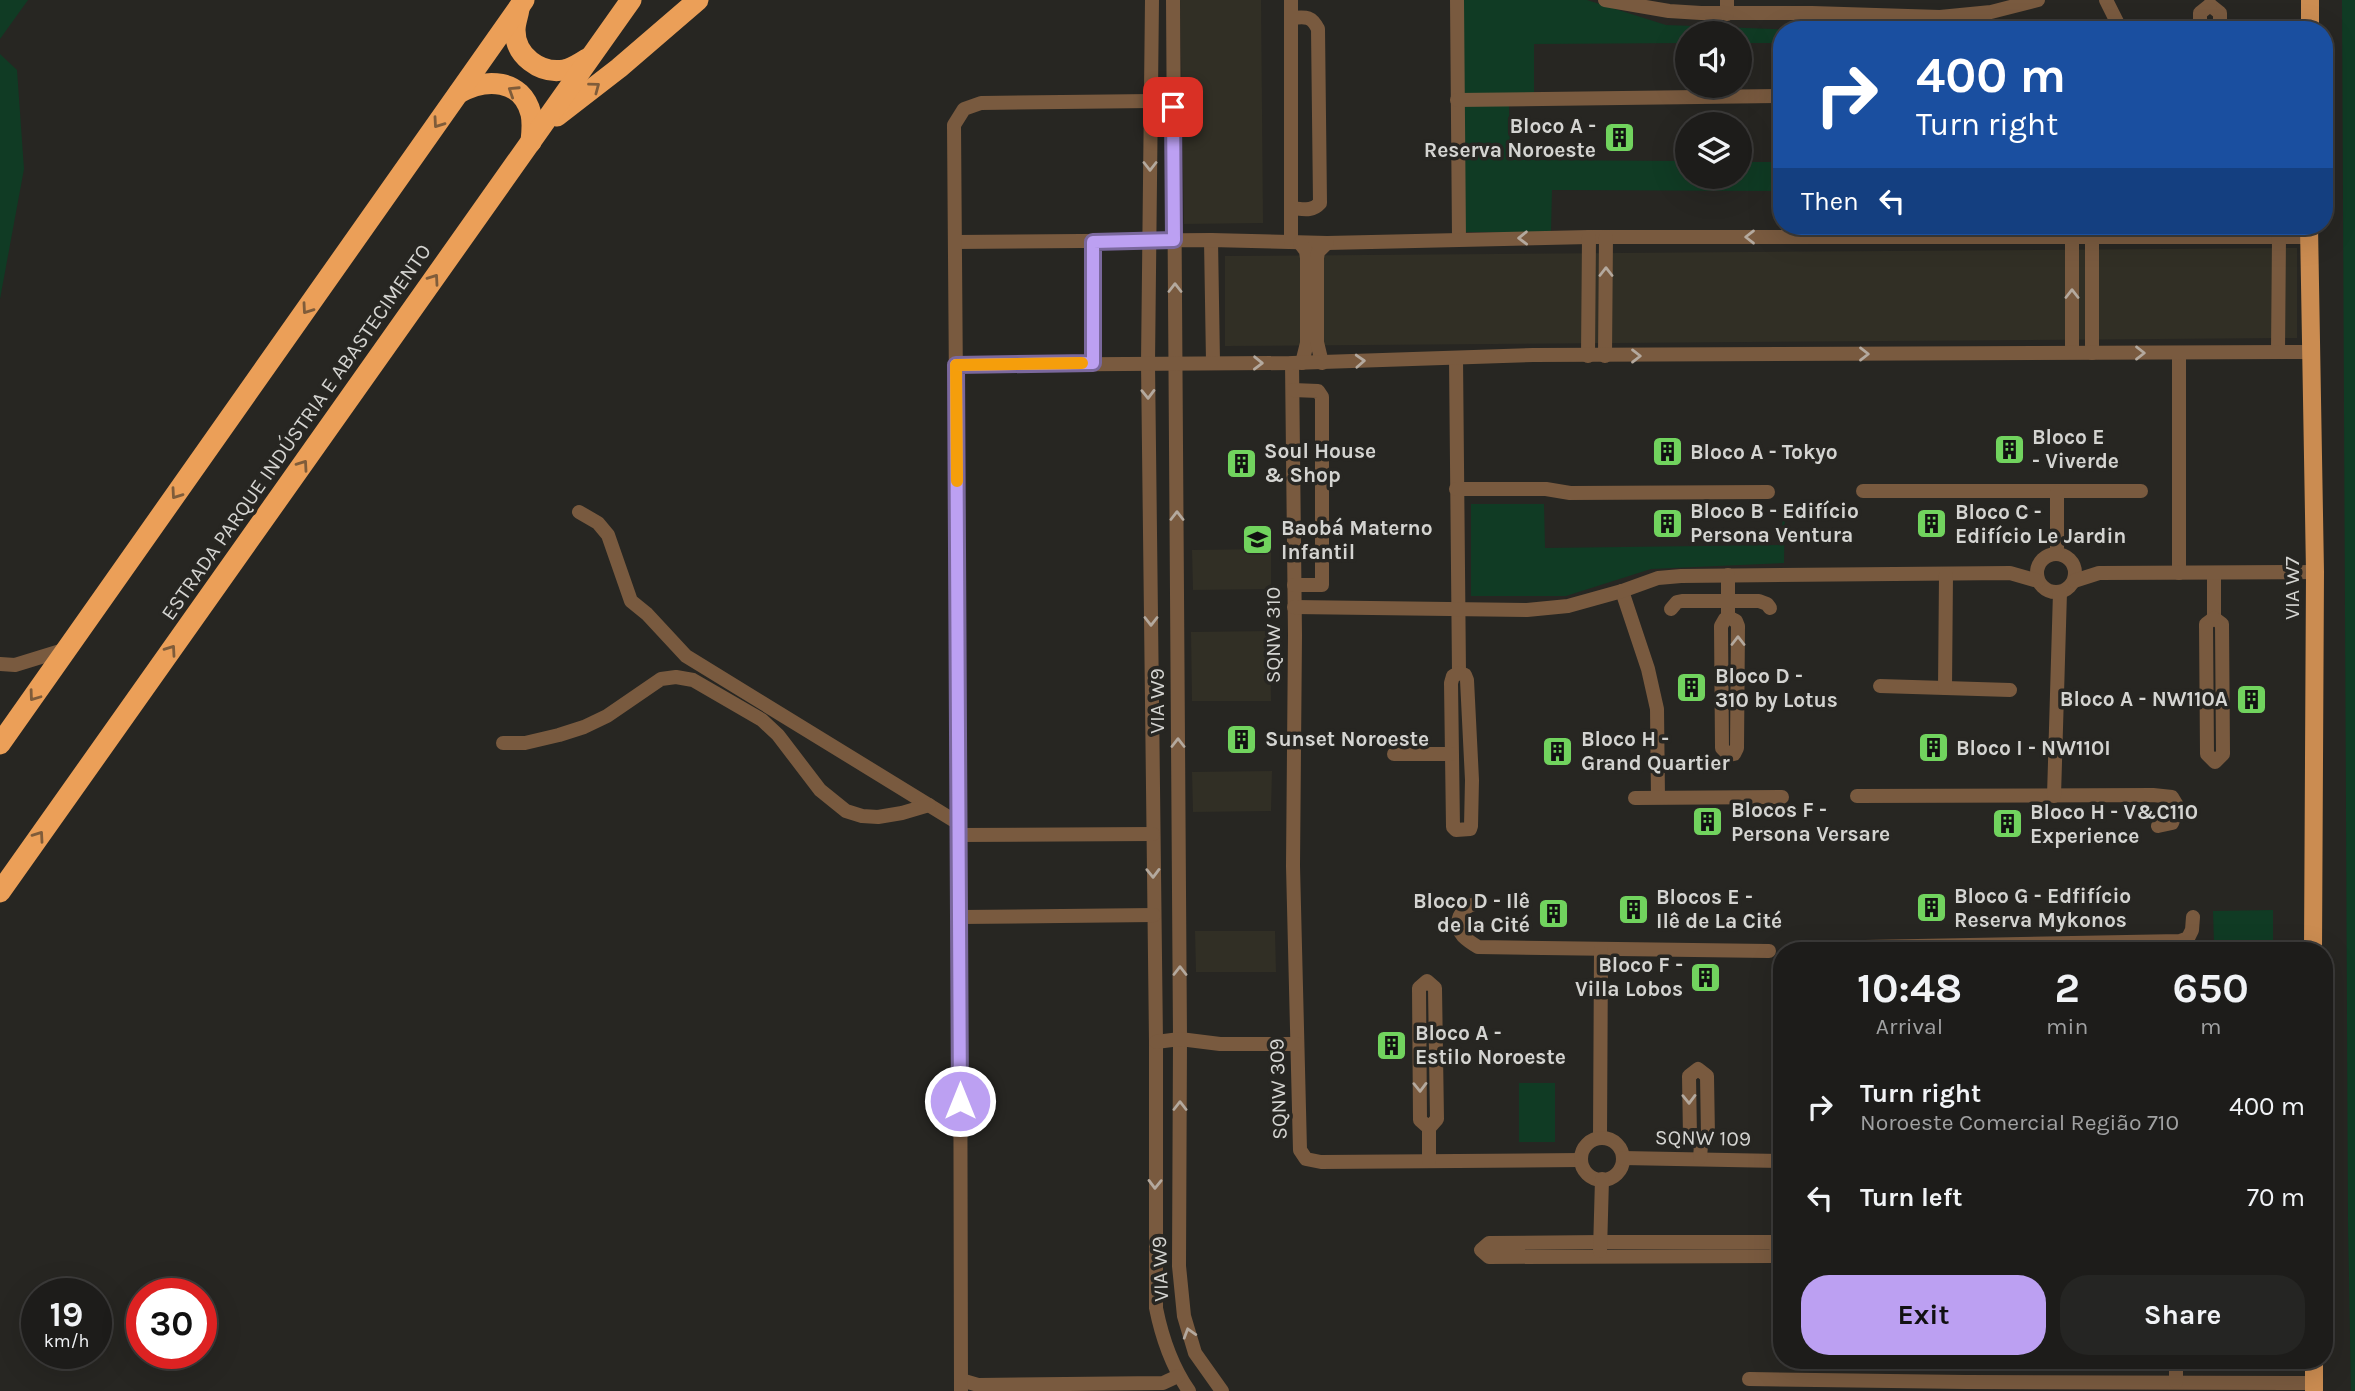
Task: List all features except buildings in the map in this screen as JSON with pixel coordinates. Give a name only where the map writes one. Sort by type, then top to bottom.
[{"type":"highway","name":"ESTRADA PARQUE INDÚSTRIA E ABASTECIMENTO","points":[[0,891],[631,0]]},
{"type":"highway","points":[[459,93],[482,83],[498,83],[512,88],[524,99],[531,113],[536,135],[698,0]]},
{"type":"highway","points":[[522,3],[515,32],[520,49],[531,63],[548,71],[566,70],[589,58]]},
{"type":"highway","points":[[0,744],[522,3]]},
{"type":"main road","points":[[2310,0],[2310,21]]},
{"type":"main road","name":"VIA W7","points":[[2309,235],[2315,572],[2313,942]]},
{"type":"main road","points":[[2314,1369],[2314,1387]]},
{"type":"street","name":"VIA W9","points":[[1152,0],[1148,363],[1156,1042],[1156,1308],[1162,1338],[1178,1376],[1189,1391]]},
{"type":"street","name":"VIA W9","points":[[1173,0],[1180,1266],[1184,1316],[1195,1353],[1222,1391]]},
{"type":"street","name":"SQNW 310","points":[[1291,0],[1292,208],[1295,242],[1306,251],[1307,258],[1307,343],[1297,363],[1293,390],[1293,866]]},
{"type":"street","points":[[1457,0],[1459,239]]},
{"type":"street","points":[[1613,1],[1669,11],[1727,7],[1940,17],[1991,12],[2038,0]]},
{"type":"street","points":[[2092,0],[2099,0]]},
{"type":"street","points":[[2106,0],[2116,21]]},
{"type":"street","points":[[2200,21],[2200,13],[2210,2],[2220,13],[2220,21]]},
{"type":"street","points":[[1825,13],[1825,21]]},
{"type":"street","points":[[1291,18],[1308,16],[1318,29],[1320,202],[1310,209],[1292,208]]},
{"type":"street","points":[[1457,100],[1773,96]]},
{"type":"street","points":[[1152,101],[981,103],[964,109],[954,125],[961,1386],[1163,1383],[1178,1376]]},
{"type":"street","points":[[955,242],[1211,240],[1327,243],[1773,231]]},
{"type":"street","points":[[2024,235],[2102,235]]},
{"type":"street","points":[[2232,235],[2288,235]]},
{"type":"street","points":[[2072,236],[2072,352]]},
{"type":"street","points":[[2092,236],[2092,353]]},
{"type":"street","points":[[1588,356],[1589,237]]},
{"type":"street","points":[[1605,356],[1606,237]]},
{"type":"street","points":[[2278,237],[2278,352]]},
{"type":"street","points":[[1211,240],[1213,362]]},
{"type":"street","points":[[1093,242],[1093,363]]},
{"type":"street","points":[[1322,363],[1317,342],[1317,258],[1318,252],[1327,243]]},
{"type":"street","points":[[956,365],[1322,363],[1588,356],[2310,352]]},
{"type":"street","points":[[2179,353],[2179,573]]},
{"type":"street","points":[[1456,358],[1459,673]]},
{"type":"street","points":[[1293,390],[1318,391],[1322,397],[1322,585],[1294,585]]},
{"type":"street","points":[[1456,489],[1546,489],[1570,493],[1768,492]]},
{"type":"street","points":[[1863,491],[2141,491]]},
{"type":"street","points":[[2038,581],[2037,568],[2051,556],[2057,492]]},
{"type":"street","points":[[579,512],[598,523],[608,535],[631,601],[647,614],[686,656],[929,805],[959,829],[1153,834]]},
{"type":"street","points":[[2010,573],[2051,556],[2099,573]]},
{"type":"street","points":[[1294,607],[1527,610],[1568,606],[1658,578],[1728,575],[2010,573],[2038,581],[2047,591],[2060,592],[2074,581],[2075,570],[2071,561]]},
{"type":"street","points":[[2074,581],[2099,573],[2315,572]]},
{"type":"street","points":[[2214,574],[2214,618]]},
{"type":"street","points":[[1728,575],[1728,617],[1721,626],[1722,748],[1729,755],[1734,754],[1737,748],[1738,626],[1736,621],[1728,617]]},
{"type":"street","points":[[1945,688],[1946,575]]},
{"type":"street","points":[[1622,591],[1645,658],[1657,709],[1658,797]]},
{"type":"street","points":[[2054,796],[2060,592]]},
{"type":"street","points":[[1671,609],[1677,602],[1682,601],[1728,600],[1759,601],[1770,608]]},
{"type":"street","points":[[2214,618],[2222,624],[2223,754],[2215,762],[2207,754],[2206,624],[2214,618]]},
{"type":"street","points":[[0,664],[15,665],[68,648]]},
{"type":"street","points":[[1459,673],[1465,675],[1468,680],[1472,780],[1470,829],[1456,830],[1453,827],[1451,683],[1452,676],[1459,673]]},
{"type":"street","points":[[503,743],[525,743],[584,727],[607,716],[661,679],[676,677],[692,680],[762,720],[778,735],[820,790],[846,811],[878,817],[929,805]]},
{"type":"street","points":[[1880,686],[2010,690]]},
{"type":"street","points":[[1394,754],[1451,754]]},
{"type":"street","points":[[1857,796],[2172,797],[2178,807],[2172,823],[2158,826]]},
{"type":"street","points":[[1635,797],[1782,797]]},
{"type":"street","name":"SQNW 309","points":[[1293,866],[1300,1150],[1306,1159],[1321,1162],[1581,1160]]},
{"type":"street","points":[[1475,904],[1462,909],[1459,924],[1463,936],[1478,947],[1769,951]]},
{"type":"street","points":[[960,917],[1154,915]]},
{"type":"street","points":[[2174,942],[2188,938],[2193,917]]},
{"type":"street","points":[[1600,1138],[1601,949]]},
{"type":"street","points":[[1429,1128],[1420,1120],[1419,988],[1427,981],[1436,988],[1437,1119],[1429,1128],[1429,1161]]},
{"type":"street","points":[[1156,1042],[1180,1039],[1220,1044],[1297,1044]]},
{"type":"street","points":[[1600,1138],[1613,1141],[1623,1158],[1616,1174],[1602,1179],[1589,1175],[1581,1160],[1586,1145],[1600,1138]]},
{"type":"street","name":"SQNW 109","points":[[1623,1158],[1700,1152],[1773,1160]]},
{"type":"street","points":[[1600,1249],[1602,1179]]},
{"type":"street","points":[[1773,1243],[1600,1249],[1489,1257],[1481,1250],[1489,1244],[1600,1249],[1773,1256]]},
{"type":"street","points":[[2176,1369],[2176,1382]]},
{"type":"street","points":[[1749,1379],[2090,1386],[2176,1382],[2314,1387]]},
{"type":"shaded area","points":[[1180,0],[1261,0],[1263,223],[1184,224]]},
{"type":"shaded area","points":[[2297,248],[2297,338],[1225,346],[1225,256]]},
{"type":"shaded area","points":[[1271,549],[1271,589],[1193,590],[1192,550]]},
{"type":"shaded area","points":[[1270,631],[1271,701],[1192,701],[1191,632]]},
{"type":"shaded area","points":[[1272,771],[1271,811],[1193,812],[1192,772]]},
{"type":"shaded area","points":[[1195,931],[1275,931],[1276,972],[1196,972]]},
{"type":"green space","points":[[0,0],[28,0],[0,39]]},
{"type":"green space","points":[[1463,0],[1587,0],[1666,25],[1675,25],[1675,43],[1534,44],[1534,93],[1462,93]]},
{"type":"green space","points":[[2342,0],[2355,0],[2355,1391],[2351,1391],[2348,1221]]},
{"type":"green space","points":[[1752,28],[1773,29],[1773,43],[1752,43]]},
{"type":"green space","points":[[0,54],[17,70],[24,169],[0,299]]},
{"type":"green space","points":[[1461,105],[1509,105],[1510,160],[1675,161],[1675,189],[1752,189],[1752,162],[1773,162],[1773,191],[1552,190],[1551,232],[1463,232]]},
{"type":"green space","points":[[1785,500],[1784,563],[1651,569],[1566,596],[1471,596],[1471,504],[1544,504],[1545,548],[1780,545]]},
{"type":"green space","points":[[2273,910],[2273,942],[2214,942],[2213,911]]},
{"type":"green space","points":[[1519,1083],[1555,1083],[1555,1142],[1519,1142]]},
{"type":"slow traffic","points":[[957,481],[956,365],[1082,363]]},
{"type":"place","name":"Bloco A - Reserva Noroeste","points":[[1619,138]]},
{"type":"place","name":"Bloco E - Viverde","points":[[2009,449]]},
{"type":"place","name":"Bloco A - Tokyo","points":[[1667,452]]},
{"type":"place","name":"Soul House & Shop","points":[[1241,463]]},
{"type":"place","name":"Bloco B - Edifício Persona Ventura","points":[[1667,523]]},
{"type":"place","name":"Bloco C - Edifício Le Jardin","points":[[1932,524]]},
{"type":"place","name":"Baobá Materno Infantil","points":[[1258,540]]},
{"type":"place","name":"Bloco D - 310 by Lotus","points":[[1692,688]]},
{"type":"place","name":"Bloco A - NW110A","points":[[2251,699]]},
{"type":"place","name":"Sunset Noroeste","points":[[1242,739]]},
{"type":"place","name":"Bloco I - NW110I","points":[[1933,748]]},
{"type":"place","name":"Bloco H - Grand Quartier","points":[[1558,751]]},
{"type":"place","name":"Blocos F - Persona Versare","points":[[1708,822]]},
{"type":"place","name":"Bloco H - V&C110 Experience","points":[[2007,824]]},
{"type":"place","name":"Bloco G - Edfifício Reserva Mykonos","points":[[1931,908]]},
{"type":"place","name":"Blocos E - Ilê de La Cité","points":[[1633,909]]},
{"type":"place","name":"Bloco D - Ilê de la Cité","points":[[1553,913]]},
{"type":"place","name":"Bloco F - Villa Lobos","points":[[1706,977]]},
{"type":"place","name":"Bloco A - Estilo Noroeste","points":[[1392,1045]]},
{"type":"route","points":[[960,1101],[956,365],[1093,363],[1093,242],[1174,240],[1173,107]]}]
